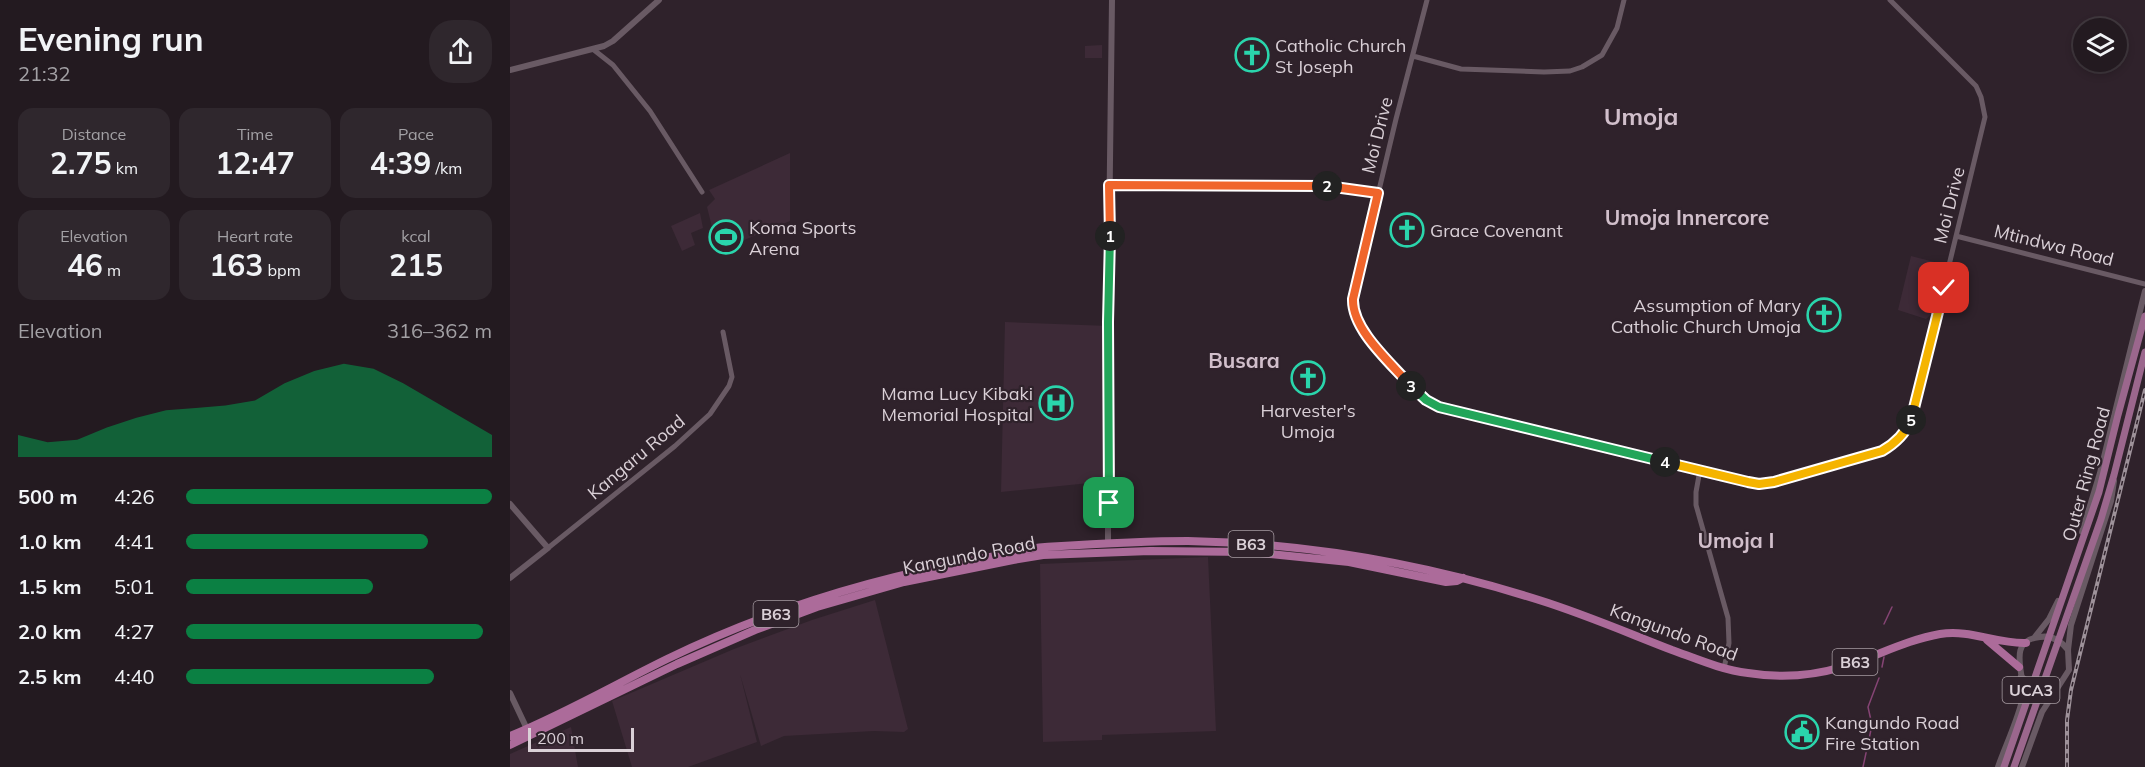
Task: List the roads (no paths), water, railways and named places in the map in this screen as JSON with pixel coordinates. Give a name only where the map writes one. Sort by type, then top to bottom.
[{"type":"highway","name":"Kangundo Road","points":[[510,736],[712,639],[832,594],[943,566],[1042,548],[1108,543],[1194,541],[1263,544],[1463,578],[1565,608],[1724,669],[1771,675],[1816,673],[1844,666],[1935,635],[1965,633],[2010,644],[2026,643]]},
{"type":"highway","name":"Kangundo Road","points":[[510,745],[641,681],[755,630],[844,598],[931,576],[1043,555],[1176,550],[1295,555],[1390,565]]},
{"type":"highway","points":[[1983,637],[2019,667]]},
{"type":"main road","points":[[510,70],[594,50],[613,41],[659,0]]},
{"type":"main road","points":[[1108,543],[1112,0]]},
{"type":"main road","points":[[2058,685],[2038,688],[2032,685],[2021,676],[2019,656],[2026,643],[2034,638],[2049,619],[2058,603],[2100,473],[2145,291]]},
{"type":"main road","name":"Outer Ring Road","points":[[2004,767],[2098,496],[2145,316]]},
{"type":"main road","name":"Outer Ring Road","points":[[2013,767],[2107,499],[2145,352]]},
{"type":"main road","points":[[2100,473],[2106,465]]},
{"type":"main road","name":"Outer Ring Road","points":[[2022,767],[2042,712],[2069,670],[2068,651],[2075,610],[2111,501],[2114,475]]},
{"type":"main road","points":[[510,504],[548,548]]},
{"type":"main road","name":"Kangaru Road","points":[[510,578],[548,548]]},
{"type":"main road","points":[[2034,638],[2057,639],[2068,651]]},
{"type":"main road","name":"UCA3","points":[[1998,767],[2023,698],[2021,676]]},
{"type":"main road","points":[[510,693],[527,729]]},
{"type":"street","name":"Moi Drive","points":[[1427,0],[1353,299],[1354,312],[1360,326],[1421,396],[1432,404],[1748,482],[1764,484],[1882,451],[1894,444],[1910,422],[1985,117],[1982,97],[1976,86],[1890,0]]},
{"type":"street","points":[[1413,56],[1461,69],[1570,71],[1602,55],[1617,28],[1624,0]]},
{"type":"street","points":[[594,50],[613,65],[650,111],[702,192]]},
{"type":"street","points":[[1109,185],[1324,186],[1378,193]]},
{"type":"street","name":"Mtindwa Road","points":[[1956,236],[2145,284]]},
{"type":"street","name":"Kangaru Road","points":[[548,548],[675,446],[710,414],[729,387],[732,377],[723,332]]},
{"type":"street","points":[[1700,470],[1696,505],[1728,618],[1729,643],[1724,669]]},
{"type":"waterway","points":[[1884,624],[1892,607]]},
{"type":"waterway","points":[[1882,667],[1884,657]]},
{"type":"waterway","points":[[1863,767],[1872,725],[1868,707],[1879,678]]},
{"type":"railway","points":[[2067,767],[2067,720],[2071,690],[2145,390]]},
{"type":"place","name":"Catholic Church St Joseph","points":[[1252,55]]},
{"type":"place","name":"Grace Covenant","points":[[1407,230]]},
{"type":"place","name":"Koma Sports Arena","points":[[726,237]]},
{"type":"place","name":"Assumption of Mary Catholic Church Umoja","points":[[1824,315]]},
{"type":"place","name":"Harvester's Umoja","points":[[1308,378]]},
{"type":"place","name":"Mama Lucy Kibaki Memorial Hospital","points":[[1056,403]]},
{"type":"place","name":"Kangundo Road Fire Station","points":[[1802,732]]},
{"type":"district","name":"Umoja","points":[[1641,116]]},
{"type":"district","name":"Umoja Innercore","points":[[1687,217]]},
{"type":"district","name":"Busara","points":[[1244,360]]},
{"type":"district","name":"Umoja I","points":[[1736,540]]}]
